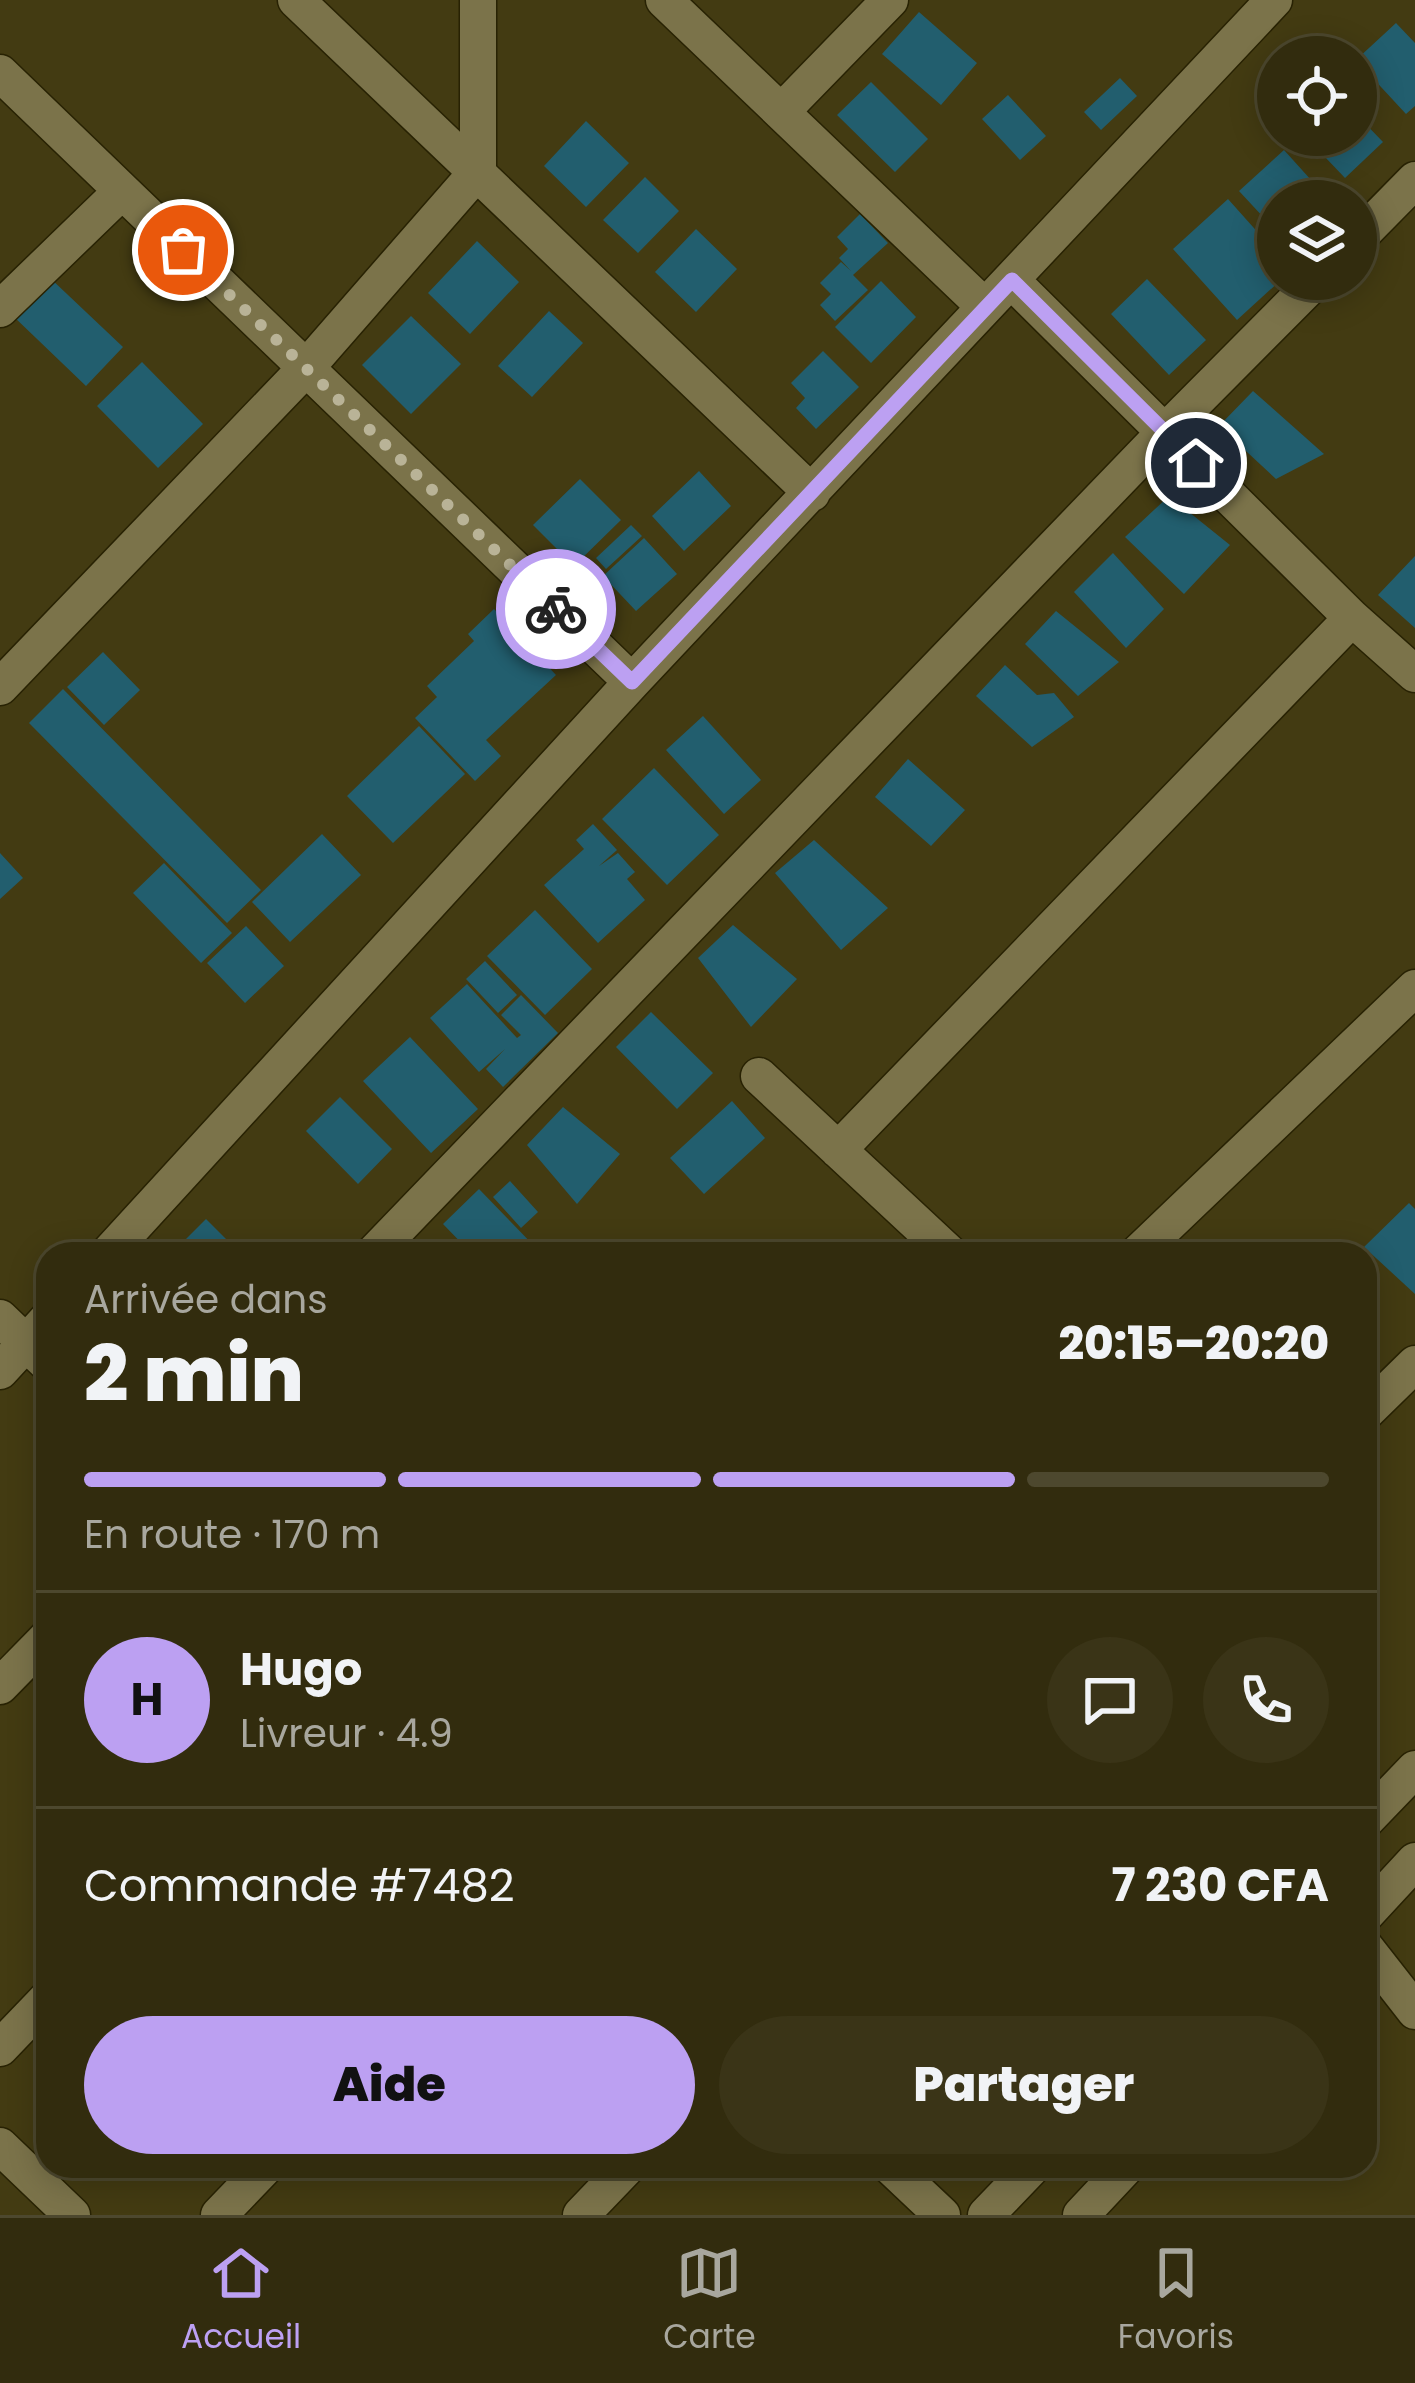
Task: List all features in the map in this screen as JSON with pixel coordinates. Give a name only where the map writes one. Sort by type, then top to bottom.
[{"type":"street","points":[[296,0],[812,493]]},
{"type":"street","points":[[0,687],[306,368],[478,172],[478,0]]},
{"type":"street","points":[[664,0],[986,308]]},
{"type":"street","points":[[781,112],[890,0]]},
{"type":"street","points":[[119,1242],[632,682],[1274,0]]},
{"type":"street","points":[[0,73],[632,682]]},
{"type":"street","points":[[1377,219],[1415,180]]},
{"type":"street","points":[[0,309],[122,191]]},
{"type":"street","points":[[1012,280],[1415,674]]},
{"type":"street","points":[[385,1242],[1296,300]]},
{"type":"street","points":[[838,1150],[1352,617]]},
{"type":"street","points":[[1150,1242],[1415,988]]},
{"type":"street","points":[[759,1076],[937,1242]]},
{"type":"street","points":[[0,1370],[31,1336]]},
{"type":"street","points":[[1377,1401],[1415,1364]]},
{"type":"street","points":[[0,1686],[36,1649]]},
{"type":"street","points":[[1377,1809],[1415,1769]]},
{"type":"street","points":[[1377,1902],[1415,1862]]},
{"type":"street","points":[[1377,1962],[1415,2011]]},
{"type":"street","points":[[0,2048],[36,2010]]},
{"type":"street","points":[[0,2146],[72,2215]]},
{"type":"street","points":[[219,2215],[254,2178]]},
{"type":"street","points":[[580,2215],[616,2178]]},
{"type":"street","points":[[903,2178],[942,2215]]},
{"type":"street","points":[[1006,2208],[1025,2178]]},
{"type":"street","points":[[1081,2215],[1116,2178]]},
{"type":"building","points":[[919,12],[977,63],[941,105],[882,54]]},
{"type":"building","points":[[1396,23],[1415,43],[1415,106],[1406,114],[1377,83],[1377,41]]},
{"type":"building","points":[[1120,78],[1137,96],[1101,130],[1084,112]]},
{"type":"building","points":[[871,82],[928,139],[895,172],[837,115]]},
{"type":"building","points":[[1008,95],[1046,136],[1020,160],[982,119]]},
{"type":"building","points":[[586,121],[629,163],[586,207],[544,166]]},
{"type":"building","points":[[1277,156],[1289,156],[1311,180],[1257,180],[1257,210],[1239,191]]},
{"type":"building","points":[[1324,156],[1368,156],[1345,178]]},
{"type":"building","points":[[645,177],[679,211],[638,253],[603,220]]},
{"type":"building","points":[[1228,199],[1257,231],[1259,300],[1237,320],[1173,249]]},
{"type":"building","points":[[860,214],[888,243],[853,275],[868,290],[835,321],[820,305],[831,294],[820,283],[841,262],[851,271],[839,258],[848,249],[837,237]]},
{"type":"building","points":[[696,229],[737,269],[696,312],[655,272]]},
{"type":"building","points":[[477,241],[519,282],[470,334],[428,293]]},
{"type":"building","points":[[49,277],[123,347],[86,386],[12,315]]},
{"type":"building","points":[[1147,279],[1206,340],[1169,375],[1111,314]]},
{"type":"building","points":[[881,281],[916,317],[871,363],[835,327]]},
{"type":"building","points":[[549,311],[583,343],[532,397],[498,366]]},
{"type":"building","points":[[411,316],[461,364],[411,414],[362,365]]},
{"type":"building","points":[[823,351],[859,387],[816,429],[796,408],[805,398],[791,383]]},
{"type":"building","points":[[142,362],[203,424],[158,468],[97,406]]},
{"type":"building","points":[[1253,391],[1324,454],[1276,479],[1219,426]]},
{"type":"building","points":[[699,471],[731,506],[684,551],[652,516]]},
{"type":"building","points":[[580,479],[621,520],[574,566],[533,525]]},
{"type":"building","points":[[1169,496],[1230,545],[1184,594],[1125,537]]},
{"type":"building","points":[[631,525],[642,536],[606,569],[596,558]]},
{"type":"building","points":[[644,538],[677,574],[636,611],[603,576]]},
{"type":"building","points":[[1113,553],[1164,609],[1126,648],[1074,592]]},
{"type":"building","points":[[1415,556],[1415,628],[1378,595]]},
{"type":"building","points":[[494,609],[556,675],[486,740],[501,756],[475,781],[415,718],[437,697],[427,686],[474,641],[468,634]]},
{"type":"building","points":[[1056,611],[1119,662],[1078,696],[1025,644]]},
{"type":"building","points":[[103,652],[140,690],[104,725],[67,687]]},
{"type":"building","points":[[1005,665],[1037,695],[1054,693],[1074,717],[1032,747],[976,696]]},
{"type":"building","points":[[63,689],[261,890],[227,923],[29,723]]},
{"type":"building","points":[[703,716],[761,780],[724,814],[666,750]]},
{"type":"building","points":[[419,726],[465,774],[393,843],[347,796]]},
{"type":"building","points":[[908,759],[965,810],[931,846],[875,797]]},
{"type":"building","points":[[654,768],[719,835],[667,885],[602,819]]},
{"type":"building","points":[[593,824],[617,850],[599,866],[618,853],[635,872],[627,879],[645,900],[598,943],[544,885],[584,849],[576,840]]},
{"type":"building","points":[[322,834],[361,875],[290,942],[252,902]]},
{"type":"building","points":[[814,840],[888,908],[841,950],[775,873]]},
{"type":"building","points":[[0,853],[23,878],[0,899]]},
{"type":"building","points":[[164,863],[232,933],[201,963],[133,893]]},
{"type":"building","points":[[535,910],[592,969],[545,1015],[487,956]]},
{"type":"building","points":[[733,925],[797,979],[751,1027],[698,958]]},
{"type":"building","points":[[246,926],[284,966],[245,1003],[207,963]]},
{"type":"building","points":[[485,961],[517,995],[498,1013],[466,979]]},
{"type":"building","points":[[467,984],[517,1038],[521,1035],[501,1015],[521,995],[558,1033],[503,1087],[486,1069],[505,1049],[479,1072],[430,1018]]},
{"type":"building","points":[[651,1012],[713,1073],[677,1109],[616,1047]]},
{"type":"building","points":[[410,1037],[478,1109],[431,1153],[363,1081]]},
{"type":"building","points":[[340,1097],[392,1149],[358,1184],[306,1131]]},
{"type":"building","points":[[732,1101],[765,1138],[704,1194],[670,1158]]},
{"type":"building","points":[[563,1107],[620,1154],[577,1204],[527,1145]]},
{"type":"building","points":[[510,1181],[538,1212],[521,1228],[493,1197]]},
{"type":"building","points":[[479,1189],[530,1242],[460,1242],[443,1224]]},
{"type":"building","points":[[1409,1203],[1415,1209],[1415,1294],[1377,1259],[1377,1242],[1369,1242]]},
{"type":"building","points":[[206,1219],[229,1242],[183,1242]]},
{"type":"way so far","points":[[183,250],[556,609]]},
{"type":"route","points":[[556,609],[632,682],[1012,280],[1196,463]]}]
